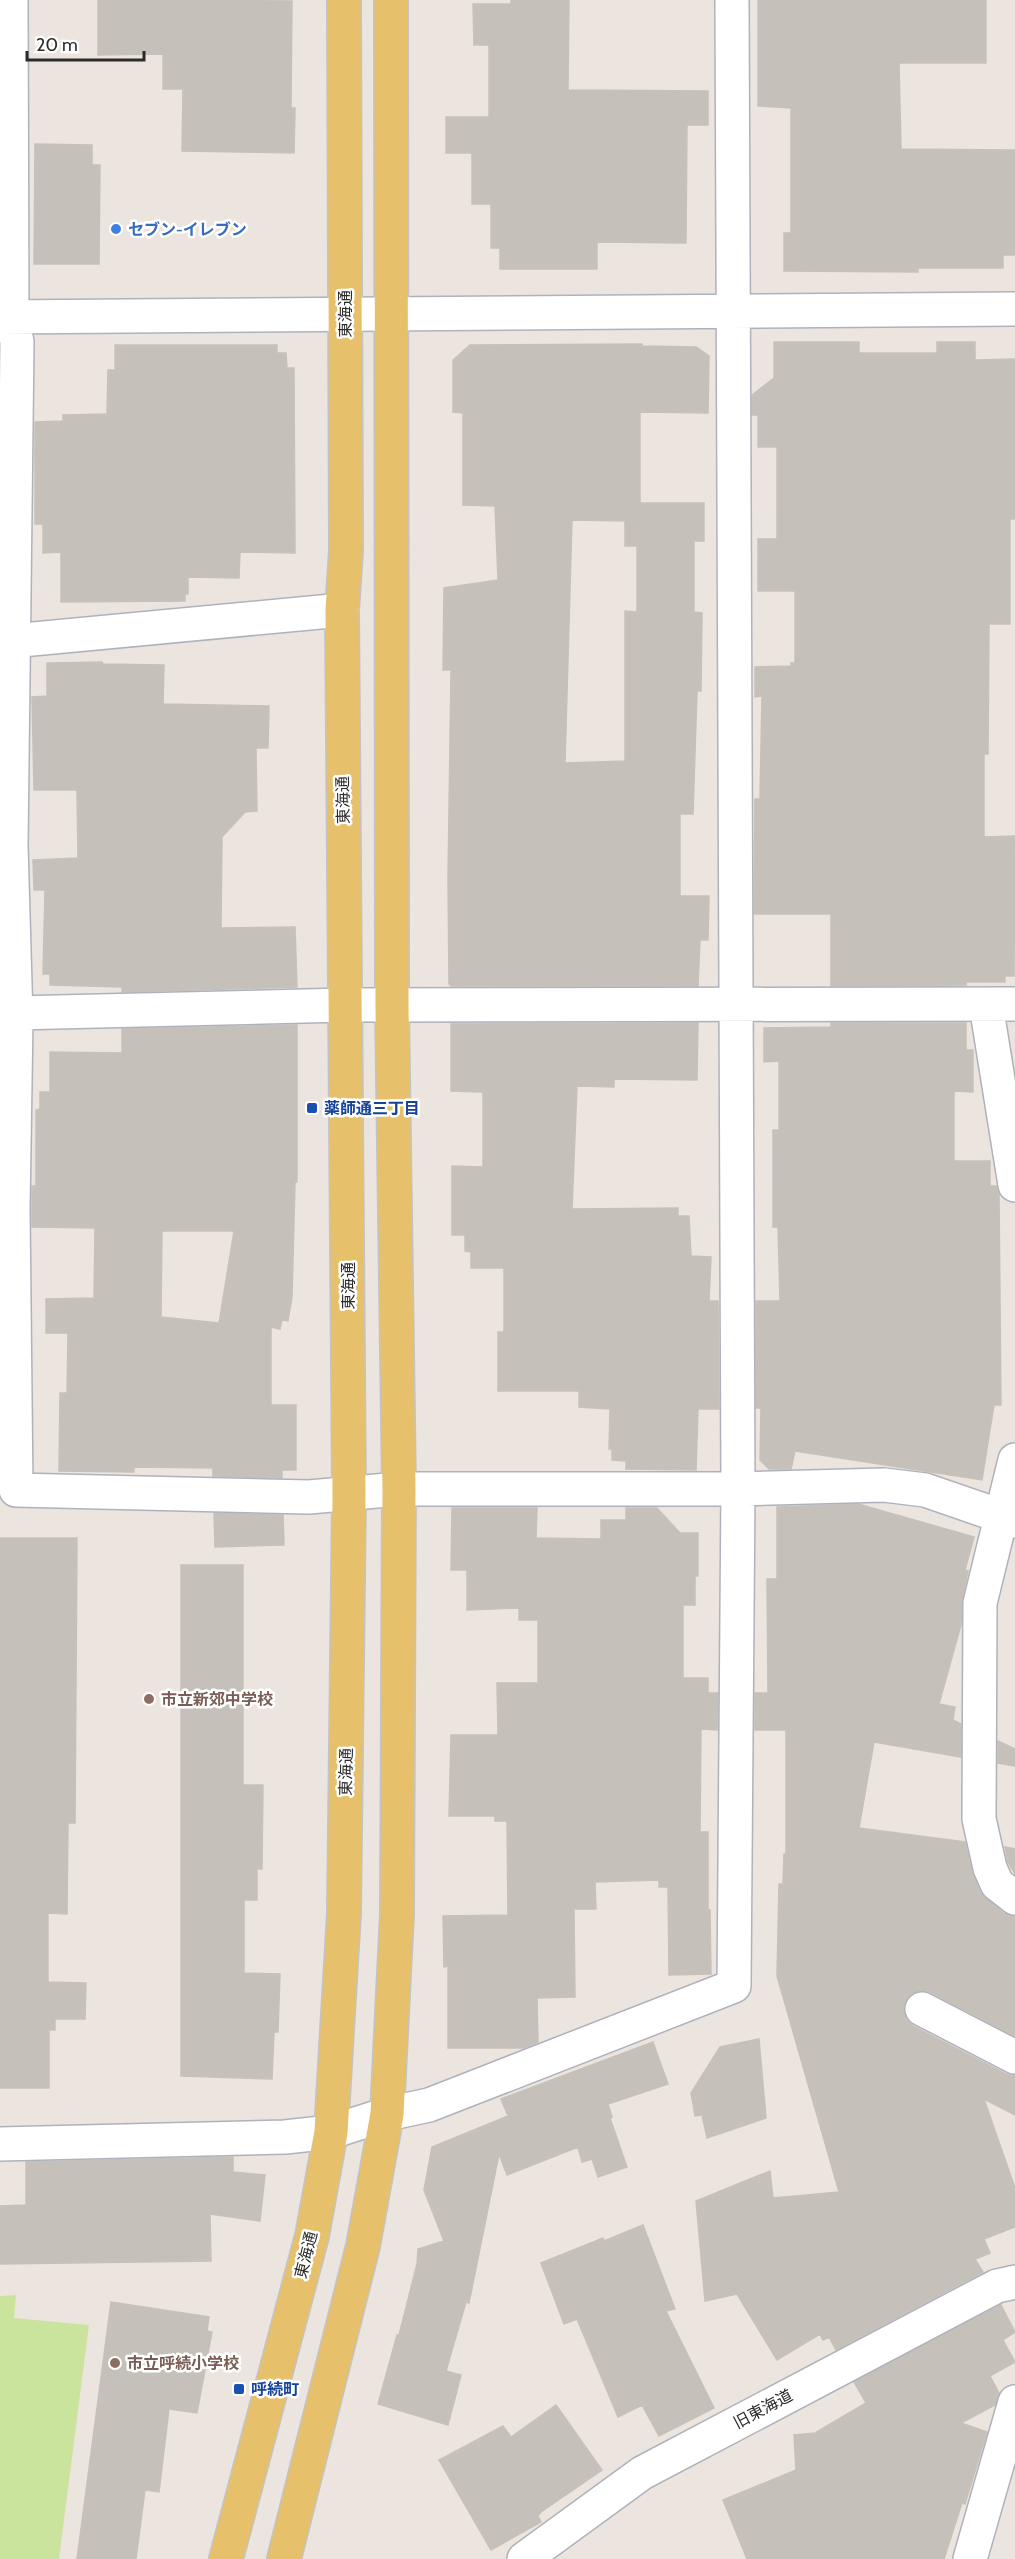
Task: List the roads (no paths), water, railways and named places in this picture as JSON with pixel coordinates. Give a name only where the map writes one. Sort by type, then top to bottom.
[{"type":"main road","name":"東海通","points":[[226,2559],[312,2236],[331,2133],[344,1912],[349,1495],[342,610],[346,551],[344,0]]},
{"type":"main road","points":[[284,2559],[363,2247],[387,2114],[397,1914],[399,1489],[392,1006],[391,0]]},
{"type":"street","points":[[11,0],[6,317],[16,342],[7,641],[15,1013],[13,1209],[16,1490],[309,1497],[399,1489],[738,1489],[884,1485],[925,1490],[1008,1518]]},
{"type":"street","points":[[0,2144],[285,2137],[331,2133],[387,2114],[429,2105],[734,1986],[738,1489],[732,0]]},
{"type":"street","points":[[6,317],[345,315],[390,312],[1015,309]]},
{"type":"street","points":[[7,641],[342,610]]},
{"type":"street","points":[[15,1013],[345,1005],[1000,1004],[1015,1185]]},
{"type":"street","points":[[1015,1460],[1008,1518],[980,1603],[979,1819],[990,1868],[997,1884],[1015,1898]]},
{"type":"street","points":[[922,2009],[1015,2057]]},
{"type":"street","name":"旧東海道","points":[[524,2559],[642,2473],[997,2286],[1015,2282]]},
{"type":"street","points":[[970,2559],[1015,2402]]},
{"type":"place","name":"セブン-イレブン","points":[[116,229]]},
{"type":"place","name":"薬師通三丁目","points":[[312,1108]]},
{"type":"place","name":"市立新郊中学校","points":[[149,1699]]},
{"type":"place","name":"市立呼続小学校","points":[[115,2363]]},
{"type":"place","name":"呼続町","points":[[239,2389]]}]
